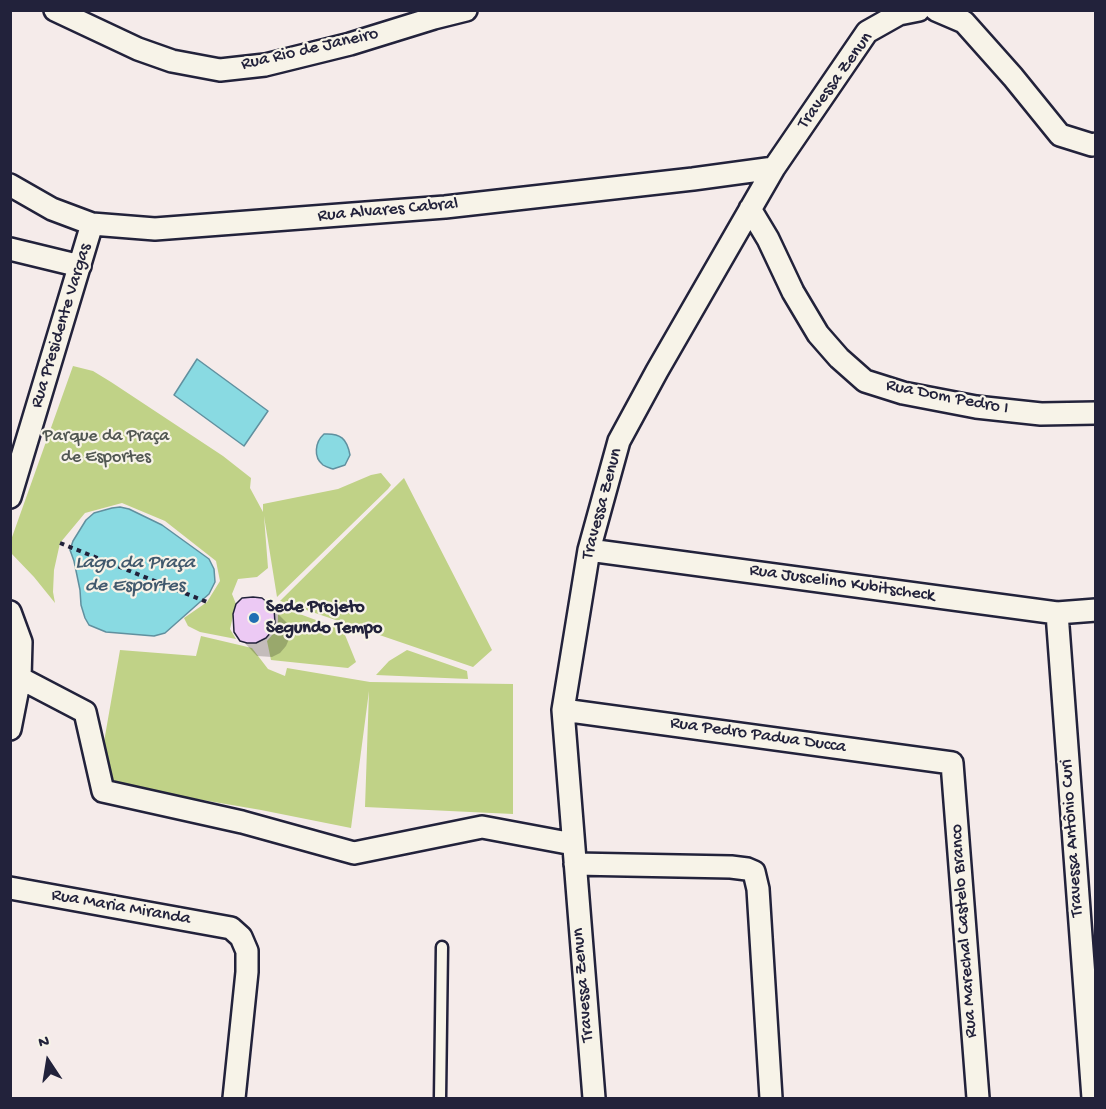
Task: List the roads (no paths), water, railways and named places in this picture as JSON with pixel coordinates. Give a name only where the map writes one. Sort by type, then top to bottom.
[{"type":"street","name":"Rua Rio de Janeiro","points":[[55,10],[138,49],[172,60],[220,70],[265,65],[350,44],[466,10]]},
{"type":"street","name":"Travessa Zenun","points":[[594,1098],[563,710],[589,550],[619,441],[657,370],[774,168],[867,32],[900,14],[918,10]]},
{"type":"street","points":[[936,10],[964,22],[1060,135],[1094,145]]},
{"type":"street","name":"Rua Alvares Cabral","points":[[10,185],[52,209],[92,225],[155,229],[445,207],[774,168]]},
{"type":"street","name":"Rua Dom Pedro I","points":[[750,209],[818,334],[839,358],[865,381],[903,393],[976,407],[1041,414],[1095,413]]},
{"type":"street","name":"Rua Presidente Vargas","points":[[10,497],[92,225]]},
{"type":"street","points":[[10,249],[80,266]]},
{"type":"street","name":"Rua Juscelino Kubitscheck","points":[[589,550],[1057,613],[1095,610]]},
{"type":"street","points":[[10,612],[20,678],[10,729]]},
{"type":"street","name":"Travessa Antônio Curi","points":[[1057,613],[1092,1098]]},
{"type":"street","points":[[20,678],[85,712],[103,790],[242,822],[354,853],[482,827],[574,854],[731,867],[754,872],[758,889],[771,1098]]},
{"type":"street","name":"Rua Pedro Padua Ducca","points":[[563,710],[952,763]]},
{"type":"street","name":"Rua Marechal Castelo Branco","points":[[952,763],[978,1098]]},
{"type":"street","name":"Rua Maria Miranda","points":[[10,888],[231,928],[241,937],[247,951],[247,972],[234,1098]]},
{"type":"lane","points":[[440,1098],[442,948]]},
{"type":"water","points":[[197,359],[268,411],[244,446],[174,395]]},
{"type":"water","points":[[324,434],[339,436],[345,441],[350,455],[345,465],[333,469],[320,462],[316,450]]},
{"type":"water","name":"Lago da Praça de Esportes","points":[[120,507],[162,525],[209,559],[214,569],[215,582],[209,594],[165,633],[154,636],[106,632],[89,625],[85,618],[70,550],[86,520],[94,513]]},
{"type":"place","name":"Sede Projeto Segundo Tempo","points":[[254,618]]},
{"type":"park label","name":"Parque da Praça de Esportes","points":[[106,447]]}]
